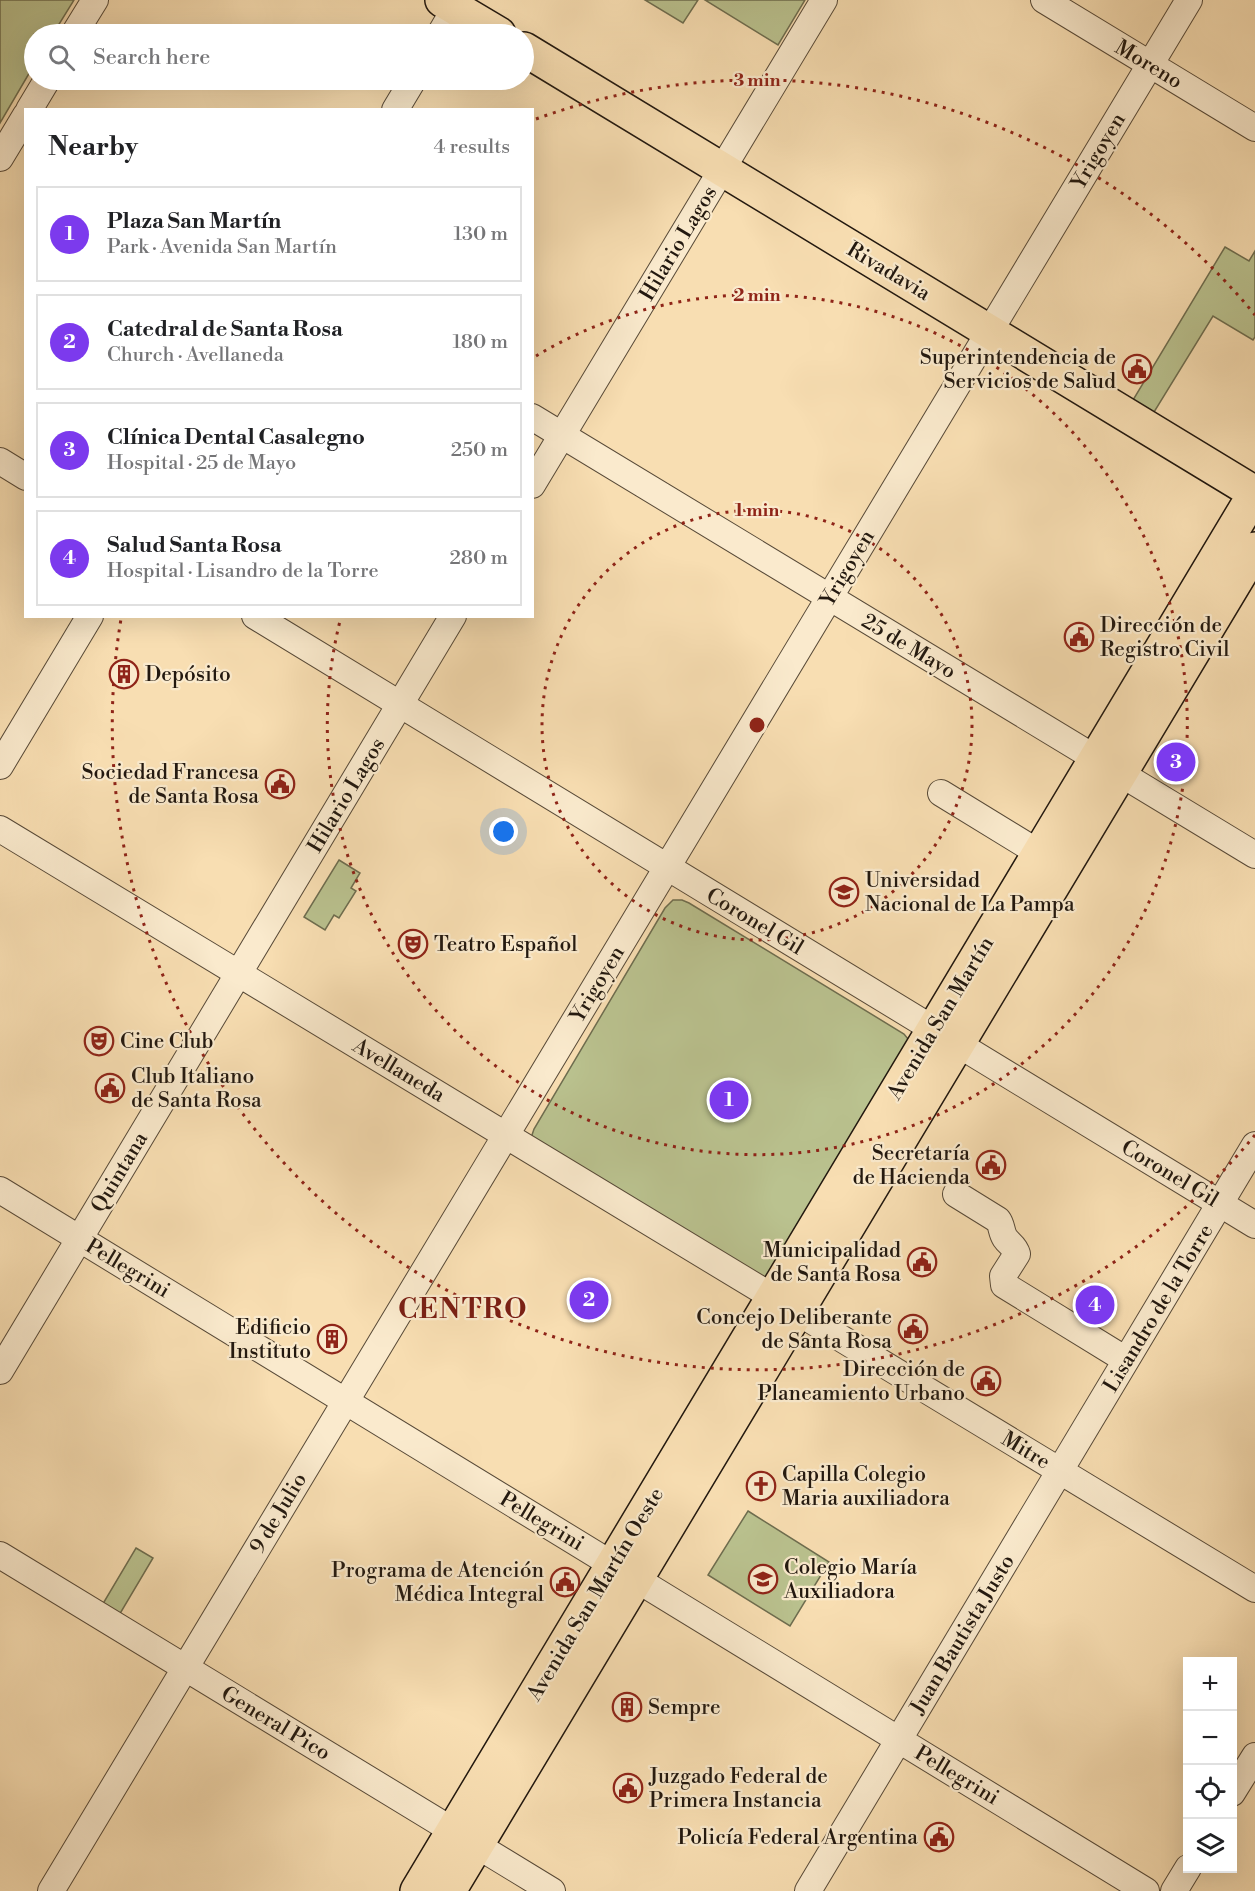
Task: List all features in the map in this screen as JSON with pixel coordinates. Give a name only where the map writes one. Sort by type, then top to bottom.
[{"type":"main road","points":[[449,11],[477,24]]},
{"type":"main road","name":"Rivadavia","points":[[534,56],[1255,493]]},
{"type":"main road","name":"Avenida San Martín","points":[[785,1304],[1108,766],[1255,493]]},
{"type":"main road","name":"Avenida San Martín","points":[[946,1037],[1039,853],[1108,766],[1255,549]]},
{"type":"main road","name":"Avenida San Martín Oeste","points":[[417,1891],[465,1838],[785,1304]]},
{"type":"main road","name":"Avenida San Martín Oeste","points":[[450,1891],[465,1838]]},
{"type":"street","points":[[80,24],[95,0]]},
{"type":"street","name":"Hilario Lagos","points":[[534,482],[824,0]]},
{"type":"street","name":"Moreno","points":[[1044,0],[1255,128]]},
{"type":"street","name":"Yrigoyen","points":[[506,1135],[1189,0]]},
{"type":"street","points":[[30,108],[41,90]]},
{"type":"street","points":[[396,108],[407,90]]},
{"type":"street","points":[[0,158],[24,118]]},
{"type":"street","name":"25 de Mayo","points":[[534,418],[1255,855]]},
{"type":"street","points":[[0,461],[24,476]]},
{"type":"street","points":[[0,766],[89,618]]},
{"type":"street","name":"Coronel Gil","points":[[258,618],[1255,1225]]},
{"type":"street","name":"Hilario Lagos","points":[[239,974],[452,618]]},
{"type":"street","points":[[941,793],[1039,853]]},
{"type":"street","name":"Avellaneda","points":[[0,829],[785,1304]]},
{"type":"street","name":"Quintana","points":[[0,1371],[239,974]]},
{"type":"street","name":"9 de Julio","points":[[51,1891],[506,1135]]},
{"type":"street","name":"Lisandro de la Torre","points":[[1060,1470],[1255,1145]]},
{"type":"street","name":"Pellegrini","points":[[0,1190],[1146,1891]]},
{"type":"street","points":[[956,1194],[998,1220],[1004,1236],[1016,1249],[1017,1254],[1003,1276],[1004,1285],[1126,1360]]},
{"type":"street","name":"Mitre","points":[[785,1304],[1255,1589]]},
{"type":"street","name":"Juan Bautista Justo","points":[[808,1891],[1060,1470]]},
{"type":"street","name":"General Pico","points":[[0,1555],[552,1891]]},
{"type":"street","points":[[1237,1786],[1255,1756]]},
{"type":"street","points":[[1174,1891],[1185,1873]]},
{"type":"green space","points":[[0,0],[74,0],[59,24],[24,24],[24,82],[0,123]]},
{"type":"green space","points":[[645,0],[698,0],[683,23]]},
{"type":"green space","points":[[705,0],[805,0],[778,45]]},
{"type":"green space","points":[[1225,247],[1249,261],[1255,251],[1255,337],[1253,340],[1213,316],[1151,417],[1130,405]]},
{"type":"green space","points":[[339,860],[360,873],[351,888],[356,891],[339,918],[334,915],[325,930],[304,917]]},
{"type":"green space","points":[[673,900],[689,903],[904,1034],[911,1044],[769,1281],[531,1138],[534,1129],[665,908]]},
{"type":"green space","points":[[748,1511],[829,1562],[790,1626],[708,1575]]},
{"type":"green space","points":[[136,1548],[153,1558],[118,1617],[101,1607]]},
{"type":"place","name":"Superintendencia de Servicios de Salud","points":[[1137,369]]},
{"type":"place","name":"Dirección de Registro Civil","points":[[1079,637]]},
{"type":"place","name":"Depósito","points":[[124,674]]},
{"type":"place","name":"Clínica Dental Casalegno","points":[[1176,762]]},
{"type":"place","name":"Sociedad Francesa de Santa Rosa","points":[[280,784]]},
{"type":"place","name":"Universidad Nacional de La Pampa","points":[[844,892]]},
{"type":"place","name":"Teatro Español","points":[[413,944]]},
{"type":"place","name":"Cine Club","points":[[99,1041]]},
{"type":"place","name":"Club Italiano de Santa Rosa","points":[[110,1088]]},
{"type":"place","name":"Plaza San Martín","points":[[729,1100]]},
{"type":"place","name":"Secretaría de Hacienda","points":[[991,1165]]},
{"type":"place","name":"Municipalidad de Santa Rosa","points":[[922,1262]]},
{"type":"place","name":"Catedral de Santa Rosa","points":[[589,1300]]},
{"type":"place","name":"Salud Santa Rosa","points":[[1095,1305]]},
{"type":"place","name":"Concejo Deliberante de Santa Rosa","points":[[913,1329]]},
{"type":"place","name":"Edificio Instituto","points":[[332,1339]]},
{"type":"place","name":"Dirección de Planeamiento Urbano","points":[[986,1381]]},
{"type":"place","name":"Capilla Colegio Maria auxiliadora","points":[[761,1486]]},
{"type":"place","name":"Colegio María Auxiliadora","points":[[763,1579]]},
{"type":"place","name":"Programa de Atención Médica Integral","points":[[565,1582]]},
{"type":"place","name":"Sempre","points":[[627,1707]]},
{"type":"place","name":"Juzgado Federal de Primera Instancia","points":[[628,1788]]},
{"type":"place","name":"Policía Federal Argentina","points":[[939,1837]]},
{"type":"district","name":"CENTRO","points":[[463,1309]]}]
